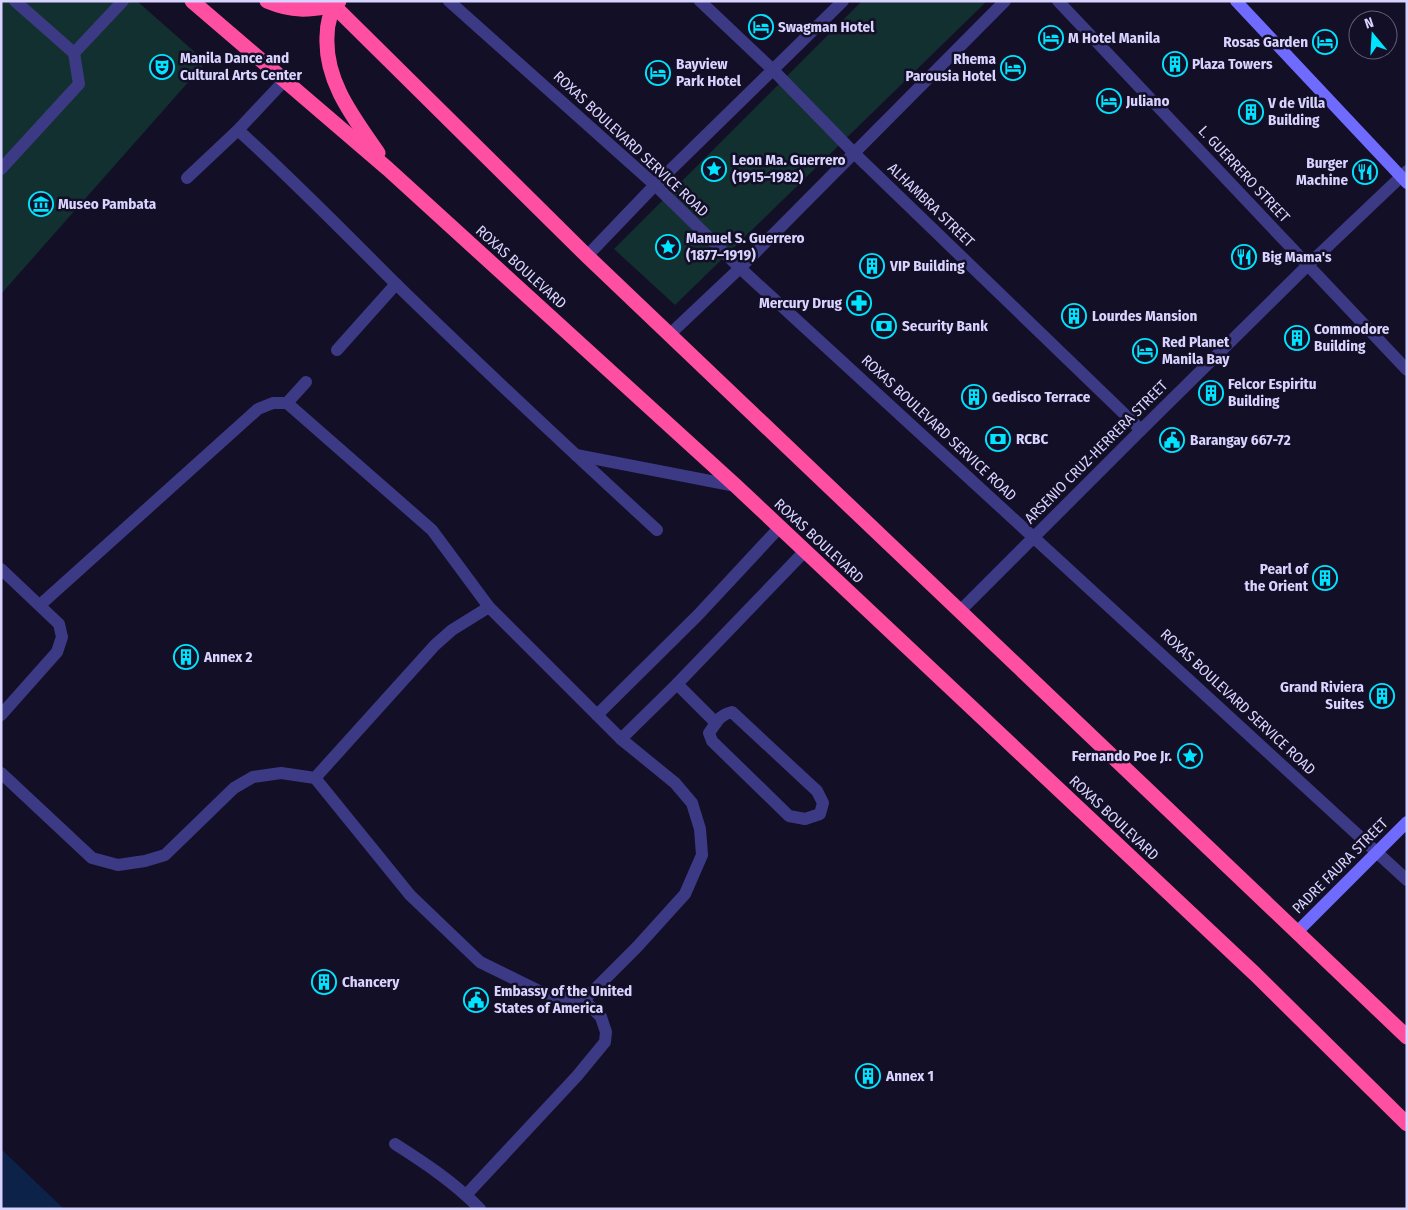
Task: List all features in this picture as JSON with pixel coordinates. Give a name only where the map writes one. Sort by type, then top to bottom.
[{"type":"highway","name":"ROXAS BOULEVARD","points":[[192,1],[388,169],[736,486],[804,552],[1255,974],[1407,1124]]},
{"type":"highway","points":[[267,1],[289,9],[308,10],[334,3]]},
{"type":"highway","points":[[334,3],[327,24],[326,49],[332,74],[343,101],[388,169]]},
{"type":"highway","points":[[334,3],[587,256],[1296,933],[1407,1036]]},
{"type":"main road","points":[[1236,1],[1405,177]]},
{"type":"main road","name":"PADRE FAURA STREET","points":[[1296,933],[1407,822]]},
{"type":"street","points":[[1,169],[79,84],[74,53],[16,1]]},
{"type":"street","points":[[74,53],[123,1]]},
{"type":"street","name":"ROXAS BOULEVARD SERVICE ROAD","points":[[449,1],[655,185],[740,268],[1407,880]]},
{"type":"street","name":"ALHAMBRA STREET","points":[[700,1],[773,70],[854,153],[1140,430]]},
{"type":"street","points":[[587,256],[655,185],[842,1]]},
{"type":"street","points":[[669,334],[740,268],[1005,1]]},
{"type":"street","name":"L. GUERRERO STREET","points":[[1058,1],[1407,370]]},
{"type":"street","points":[[187,178],[238,130],[284,81]]},
{"type":"street","points":[[238,130],[280,168],[396,284],[657,530]]},
{"type":"street","name":"ARSENIO CRUZ-HERRERA STREET","points":[[960,611],[1308,265],[1405,177]]},
{"type":"street","points":[[337,350],[396,284]]},
{"type":"street","points":[[287,403],[306,382]]},
{"type":"street","points":[[40,605],[258,409],[273,403],[287,403],[432,530],[489,607],[621,739],[675,782],[692,803],[700,829],[702,855],[685,894],[637,947],[584,1000]]},
{"type":"street","points":[[576,455],[736,486]]},
{"type":"street","points":[[597,715],[698,615],[779,528]]},
{"type":"street","points":[[621,739],[804,552]]},
{"type":"street","points":[[1,569],[60,624],[62,637],[57,652],[1,715]]},
{"type":"street","points":[[315,778],[435,645],[452,630],[489,607]]},
{"type":"street","points":[[676,684],[716,723]]},
{"type":"street","points":[[732,712],[817,791],[823,803],[820,814],[805,820],[788,816],[712,741],[709,733],[716,723],[723,714],[732,712]]},
{"type":"street","points":[[1,773],[92,858],[118,865],[145,861],[165,855],[234,788],[253,777],[281,773],[315,778],[410,896],[480,962],[544,994],[584,1000],[601,1017],[606,1032],[605,1042],[577,1076],[466,1195]]},
{"type":"street","points":[[395,1144],[422,1161],[466,1195],[480,1209]]},
{"type":"green space","name":"Museo Pambata","points":[[1,1],[137,1],[206,62],[1,294]]},
{"type":"green space","points":[[862,1],[987,1],[675,305],[614,249]]},
{"type":"water","points":[[1,1149],[64,1209],[1,1209]]},
{"type":"place","name":"Swagman Hotel","points":[[761,27]]},
{"type":"place","name":"M Hotel Manila","points":[[1051,38]]},
{"type":"place","name":"Rosas Garden","points":[[1325,42]]},
{"type":"place","name":"Plaza Towers","points":[[1175,64]]},
{"type":"place","name":"Manila Dance and Cultural Arts Center","points":[[162,67]]},
{"type":"place","name":"Rhema Parousia Hotel","points":[[1013,68]]},
{"type":"place","name":"Bayview Park Hotel","points":[[658,73]]},
{"type":"place","name":"Juliano","points":[[1109,101]]},
{"type":"place","name":"V de Villa Building","points":[[1251,112]]},
{"type":"place","name":"Leon Ma. Guerrero (1915–1982)","points":[[714,169]]},
{"type":"place","name":"Burger Machine","points":[[1365,172]]},
{"type":"place","name":"Museo Pambata","points":[[41,204]]},
{"type":"place","name":"Manuel S. Guerrero (1877–1919)","points":[[668,247]]},
{"type":"place","name":"Big Mama's","points":[[1244,257]]},
{"type":"place","name":"VIP Building","points":[[872,266]]},
{"type":"place","name":"Mercury Drug","points":[[859,303]]},
{"type":"place","name":"Lourdes Mansion","points":[[1074,316]]},
{"type":"place","name":"Security Bank","points":[[884,326]]},
{"type":"place","name":"Commodore Building","points":[[1297,338]]},
{"type":"place","name":"Red Planet Manila Bay","points":[[1145,351]]},
{"type":"place","name":"Felcor Espiritu Building","points":[[1211,393]]},
{"type":"place","name":"Gedisco Terrace","points":[[974,397]]},
{"type":"place","name":"RCBC","points":[[998,439]]},
{"type":"place","name":"Barangay 667-72","points":[[1172,440]]},
{"type":"place","name":"Pearl of the Orient","points":[[1325,578]]},
{"type":"place","name":"Annex 2","points":[[186,657]]},
{"type":"place","name":"Grand Riviera Suites","points":[[1382,696]]},
{"type":"place","name":"Fernando Poe Jr.","points":[[1190,756]]},
{"type":"place","name":"Chancery","points":[[324,982]]},
{"type":"place","name":"Embassy of the United States of America","points":[[476,1000]]},
{"type":"place","name":"Annex 1","points":[[868,1076]]}]
